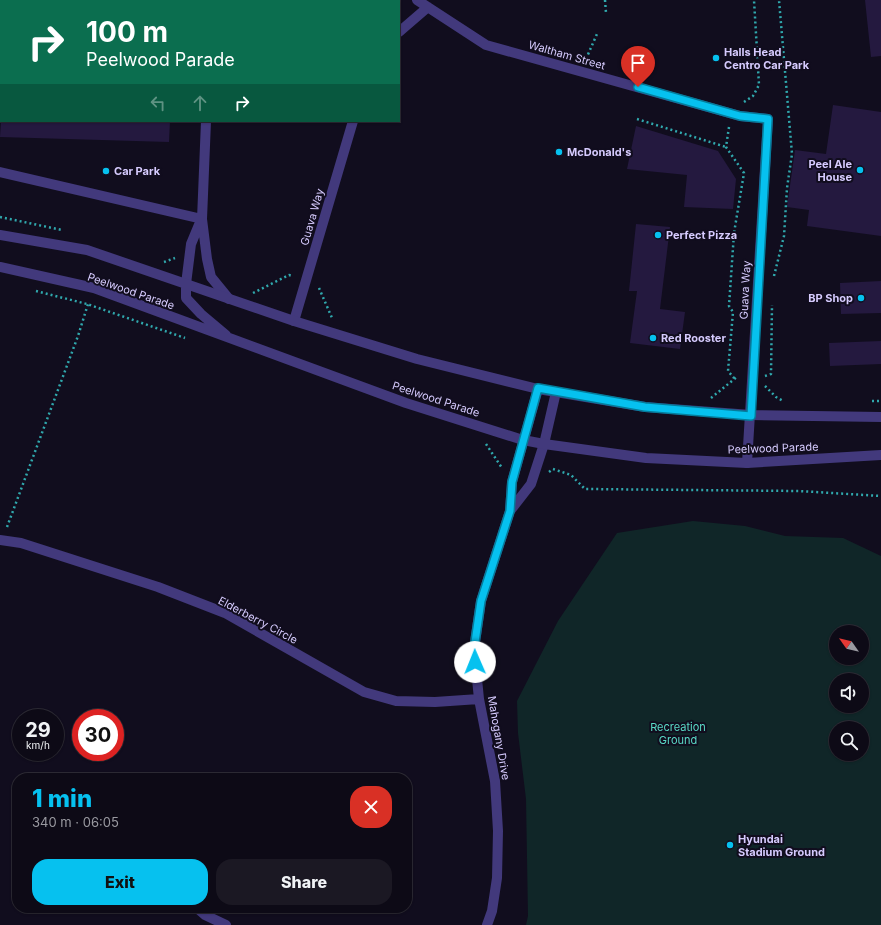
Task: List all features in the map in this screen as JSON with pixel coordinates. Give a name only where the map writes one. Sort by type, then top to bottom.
[{"type":"street","name":"Waltham Street","points":[[417,0],[486,45],[728,112],[768,119]]},
{"type":"street","points":[[400,31],[428,7]]},
{"type":"street","name":"Guava Way","points":[[747,463],[768,119]]},
{"type":"street","points":[[206,122],[202,219],[206,259],[211,277],[229,298]]},
{"type":"street","name":"Guava Way","points":[[294,320],[353,122]]},
{"type":"street","points":[[0,172],[202,219]]},
{"type":"street","points":[[202,219],[192,244],[188,261],[186,298],[201,314],[232,340]]},
{"type":"street","points":[[0,234],[87,250],[294,320],[417,359],[556,392],[645,407],[751,416],[881,417]]},
{"type":"street","name":"Peelwood Parade","points":[[0,267],[94,288],[406,403],[523,440],[646,458],[747,463],[881,455]]},
{"type":"street","name":"Mahogany Drive","points":[[487,925],[492,911],[497,878],[498,831],[494,781],[479,699],[474,649],[481,601],[510,511],[512,482],[538,388]]},
{"type":"street","name":"Mahogany Drive","points":[[510,511],[531,484],[544,444],[556,392]]},
{"type":"street","name":"Elderberry Circle","points":[[1,540],[21,543],[151,585],[225,614],[364,692],[396,701],[435,702],[479,699]]},
{"type":"street","points":[[206,913],[226,925]]},
{"type":"path","points":[[605,0],[606,13]]},
{"type":"path","points":[[726,147],[729,139],[728,112],[730,105],[742,103],[753,96],[759,85],[754,0]]},
{"type":"path","points":[[773,282],[784,236],[792,154],[779,0]]},
{"type":"path","points":[[584,63],[598,34]]},
{"type":"path","points":[[637,119],[726,147],[744,173],[734,233],[729,306],[733,312],[728,371],[734,378]]},
{"type":"path","points":[[0,217],[63,230]]},
{"type":"path","points":[[157,260],[164,262],[176,258],[188,261]]},
{"type":"path","points":[[247,290],[253,292],[289,275],[317,284],[334,322]]},
{"type":"path","points":[[1,540],[78,336],[87,304]]},
{"type":"path","points":[[710,399],[737,376],[764,377],[771,374],[772,304]]},
{"type":"path","points":[[764,377],[764,385],[776,397],[787,403]]},
{"type":"path","points":[[869,401],[881,400]]},
{"type":"green space","name":"Recreation Ground","points":[[693,521],[745,526],[785,536],[843,538],[881,556],[881,925],[526,925],[528,916],[526,799],[518,733],[517,701],[558,621],[617,533]]},
{"type":"building","points":[[865,0],[881,0],[881,56],[871,57]]},
{"type":"building","points":[[833,105],[881,112],[881,236],[807,226],[809,210],[787,207],[795,150],[826,154]]},
{"type":"building","points":[[1,122],[170,122],[169,142],[0,137]]},
{"type":"building","points":[[636,126],[718,151],[736,179],[733,209],[684,207],[687,175],[627,169]]},
{"type":"building","points":[[636,224],[670,227],[660,309],[685,312],[680,349],[630,343],[637,291],[629,291]]},
{"type":"building","name":"BP Shop","points":[[881,281],[881,313],[841,314],[840,283]]},
{"type":"building","points":[[881,341],[881,364],[830,366],[829,343]]},
{"type":"place","name":"Halls Head Centro Car Park","points":[[716,58]]},
{"type":"place","name":"McDonald's","points":[[559,152]]},
{"type":"place","name":"Peel Ale House","points":[[860,170]]},
{"type":"place","name":"Car Park","points":[[106,171]]},
{"type":"place","name":"Perfect Pizza","points":[[658,235]]},
{"type":"place","name":"BP Shop","points":[[861,298]]},
{"type":"place","name":"Red Rooster","points":[[653,338]]},
{"type":"place","name":"Hyundai Stadium Ground","points":[[730,845]]},
{"type":"route","points":[[475,662],[474,649],[481,601],[510,511],[512,482],[538,388],[645,407],[751,416],[763,180],[768,119],[740,116],[638,87]]}]
